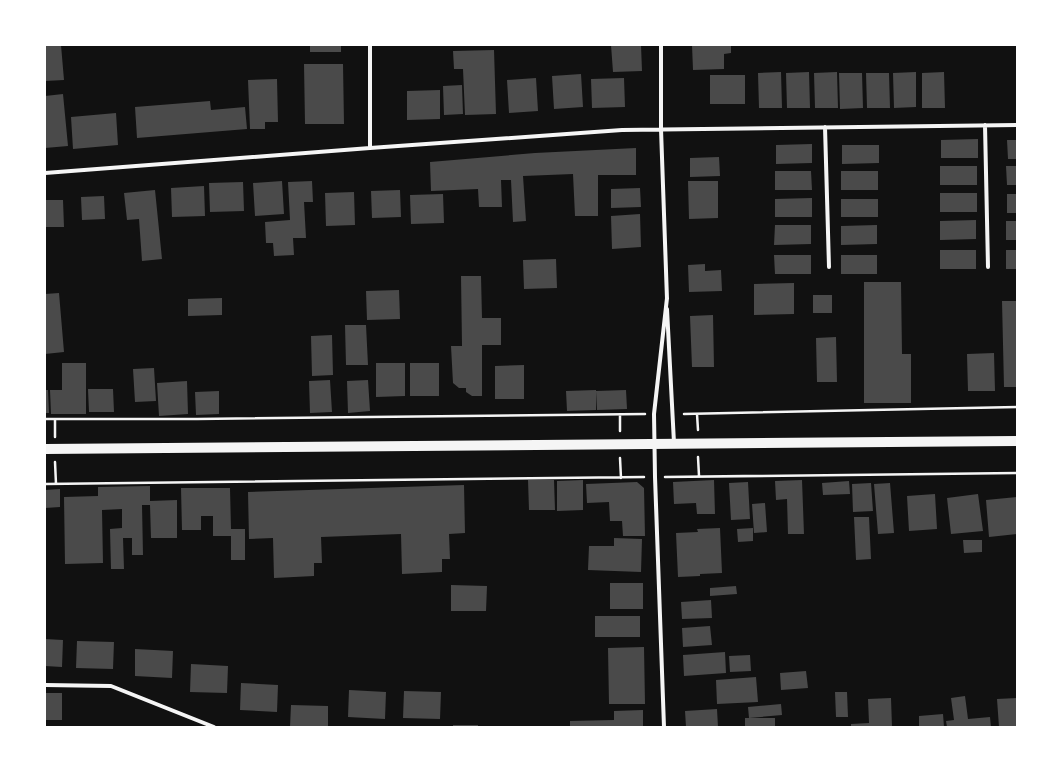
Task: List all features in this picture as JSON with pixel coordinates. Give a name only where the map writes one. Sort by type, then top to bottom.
[{"type":"main road","points":[[45,449],[1017,441]]},
{"type":"street","points":[[370,45],[370,148]]},
{"type":"street","points":[[661,45],[661,130],[674,443]]},
{"type":"street","points":[[985,125],[988,267]]},
{"type":"street","points":[[45,173],[622,130],[1017,125]]},
{"type":"street","points":[[825,127],[829,267]]},
{"type":"street","points":[[664,727],[654,414],[667,298]]},
{"type":"street","points":[[45,685],[111,686],[214,727]]},
{"type":"path","points":[[673,414],[1017,407]]},
{"type":"path","points":[[45,419],[213,419],[654,414]]},
{"type":"path","points":[[45,484],[1017,473]]},
{"type":"building","points":[[45,45],[61,45],[64,80],[45,81]]},
{"type":"building","points":[[310,45],[341,45],[341,52],[310,52]]},
{"type":"building","points":[[611,45],[641,45],[642,71],[613,72]]},
{"type":"building","points":[[692,45],[731,45],[731,53],[724,54],[724,69],[693,70]]},
{"type":"building","points":[[494,50],[496,114],[465,115],[463,69],[454,69],[453,51]]},
{"type":"building","points":[[304,64],[343,64],[344,124],[305,124]]},
{"type":"building","points":[[781,72],[782,108],[759,108],[758,73]]},
{"type":"building","points":[[809,72],[810,108],[787,108],[786,73]]},
{"type":"building","points":[[837,72],[838,108],[815,108],[814,73]]},
{"type":"building","points":[[916,72],[916,107],[894,108],[893,73]]},
{"type":"building","points":[[944,72],[945,108],[922,108],[922,73]]},
{"type":"building","points":[[839,73],[862,73],[863,108],[840,109]]},
{"type":"building","points":[[866,73],[889,73],[890,108],[867,108]]},
{"type":"building","points":[[581,74],[583,107],[554,109],[552,76]]},
{"type":"building","points":[[710,75],[745,75],[745,104],[710,104]]},
{"type":"building","points":[[536,78],[538,111],[509,113],[507,80]]},
{"type":"building","points":[[624,78],[625,107],[592,108],[591,79]]},
{"type":"building","points":[[277,79],[278,122],[265,122],[265,129],[250,129],[248,80]]},
{"type":"building","points":[[462,85],[463,114],[444,115],[443,86]]},
{"type":"building","points":[[440,90],[440,119],[407,120],[407,91]]},
{"type":"building","points":[[63,94],[68,146],[45,148],[45,96]]},
{"type":"building","points":[[210,101],[211,110],[245,107],[247,129],[137,138],[135,107]]},
{"type":"building","points":[[116,113],[118,145],[73,149],[71,117]]},
{"type":"building","points":[[978,139],[978,158],[941,158],[941,140]]},
{"type":"building","points":[[1007,140],[1017,140],[1017,159],[1008,159]]},
{"type":"building","points":[[812,144],[812,163],[776,164],[776,145]]},
{"type":"building","points":[[842,145],[879,145],[879,163],[842,164]]},
{"type":"building","points":[[636,148],[636,175],[598,175],[598,216],[575,216],[573,174],[523,176],[526,221],[513,222],[511,180],[501,180],[502,207],[479,207],[478,189],[431,191],[430,162],[535,153]]},
{"type":"building","points":[[719,157],[720,176],[690,177],[690,158]]},
{"type":"building","points":[[940,166],[977,166],[977,185],[940,185]]},
{"type":"building","points":[[1006,166],[1017,166],[1017,185],[1007,185]]},
{"type":"building","points":[[775,171],[811,171],[812,190],[775,190]]},
{"type":"building","points":[[841,171],[878,171],[878,190],[841,190]]},
{"type":"building","points":[[282,181],[284,214],[255,216],[253,183]]},
{"type":"building","points":[[312,181],[313,202],[304,202],[306,238],[293,238],[294,255],[274,256],[273,243],[266,243],[265,222],[290,220],[288,182]]},
{"type":"building","points":[[688,181],[718,181],[718,218],[689,219]]},
{"type":"building","points":[[243,182],[244,211],[210,212],[209,183]]},
{"type":"building","points":[[204,186],[205,216],[172,217],[171,188]]},
{"type":"building","points":[[640,188],[641,207],[611,208],[611,189]]},
{"type":"building","points":[[155,190],[162,259],[142,261],[139,219],[127,220],[124,193]]},
{"type":"building","points":[[400,190],[401,217],[372,218],[371,191]]},
{"type":"building","points":[[354,192],[355,225],[326,226],[325,193]]},
{"type":"building","points":[[940,193],[977,193],[977,212],[940,212]]},
{"type":"building","points":[[443,194],[444,223],[411,224],[410,195]]},
{"type":"building","points":[[1007,194],[1017,194],[1017,213],[1007,213]]},
{"type":"building","points":[[104,196],[105,219],[82,220],[81,197]]},
{"type":"building","points":[[812,198],[812,217],[775,217],[775,199]]},
{"type":"building","points":[[841,199],[878,199],[878,217],[841,217]]},
{"type":"building","points":[[45,200],[63,200],[64,227],[45,227]]},
{"type":"building","points":[[640,214],[641,247],[612,249],[611,216]]},
{"type":"building","points":[[976,220],[976,239],[940,240],[940,221]]},
{"type":"building","points":[[1006,221],[1017,221],[1017,240],[1006,240]]},
{"type":"building","points":[[775,225],[811,225],[811,244],[774,245]]},
{"type":"building","points":[[877,225],[877,244],[841,245],[841,226]]},
{"type":"building","points":[[940,250],[976,250],[976,269],[940,269]]},
{"type":"building","points":[[1006,250],[1017,250],[1017,269],[1006,269]]},
{"type":"building","points":[[774,255],[811,255],[811,274],[775,274]]},
{"type":"building","points":[[841,255],[877,255],[877,274],[841,274]]},
{"type":"building","points":[[556,259],[557,288],[524,289],[523,260]]},
{"type":"building","points":[[705,264],[705,271],[721,270],[722,291],[689,292],[688,265]]},
{"type":"building","points":[[461,276],[481,276],[482,318],[501,318],[501,345],[482,345],[482,396],[472,396],[466,392],[466,388],[459,388],[453,383],[451,346],[462,346]]},
{"type":"building","points":[[864,282],[901,282],[902,354],[911,354],[911,403],[864,403]]},
{"type":"building","points":[[794,283],[794,314],[754,315],[754,284]]},
{"type":"building","points":[[399,290],[400,319],[367,320],[366,291]]},
{"type":"building","points":[[59,293],[64,352],[45,354],[45,294]]},
{"type":"building","points":[[813,295],[832,295],[832,313],[813,313]]},
{"type":"building","points":[[222,298],[222,315],[188,316],[188,299]]},
{"type":"building","points":[[1002,301],[1017,301],[1017,387],[1004,387]]},
{"type":"building","points":[[713,315],[714,367],[692,367],[690,316]]},
{"type":"building","points":[[345,325],[366,325],[368,365],[346,365]]},
{"type":"building","points":[[332,335],[333,375],[312,376],[311,336]]},
{"type":"building","points":[[836,337],[837,382],[817,382],[816,338]]},
{"type":"building","points":[[994,353],[995,391],[968,391],[967,354]]},
{"type":"building","points":[[62,363],[86,363],[86,414],[51,414],[50,390],[62,390]]},
{"type":"building","points":[[376,363],[405,363],[405,396],[376,397]]},
{"type":"building","points":[[410,363],[439,363],[439,396],[410,396]]},
{"type":"building","points":[[524,365],[524,399],[495,399],[495,366]]},
{"type":"building","points":[[154,368],[156,401],[135,402],[133,369]]},
{"type":"building","points":[[330,380],[332,412],[310,413],[309,381]]},
{"type":"building","points":[[368,380],[370,411],[348,413],[347,381]]},
{"type":"building","points":[[187,381],[188,414],[159,416],[157,383]]},
{"type":"building","points":[[88,389],[113,389],[114,412],[89,412]]},
{"type":"building","points":[[45,390],[48,390],[49,413],[45,413]]},
{"type":"building","points":[[596,390],[596,410],[567,411],[566,391]]},
{"type":"building","points":[[626,390],[627,409],[597,410],[596,391]]},
{"type":"building","points":[[219,391],[219,414],[196,415],[195,392]]},
{"type":"building","points":[[528,480],[554,480],[555,510],[529,510]]},
{"type":"building","points":[[583,480],[583,510],[557,511],[557,481]]},
{"type":"building","points":[[714,480],[715,514],[697,514],[696,503],[674,504],[673,482]]},
{"type":"building","points":[[802,480],[804,534],[788,534],[787,499],[776,500],[775,481]]},
{"type":"building","points":[[849,481],[850,494],[823,495],[822,483]]},
{"type":"building","points":[[637,482],[644,488],[645,536],[623,536],[622,521],[610,521],[609,502],[587,503],[586,484]]},
{"type":"building","points":[[748,482],[750,519],[731,520],[729,483]]},
{"type":"building","points":[[871,483],[873,511],[853,512],[852,484]]},
{"type":"building","points":[[890,483],[894,533],[878,534],[874,484]]},
{"type":"building","points":[[464,485],[465,533],[449,534],[450,559],[442,559],[442,572],[402,574],[401,534],[321,537],[322,563],[314,563],[314,576],[274,578],[273,538],[249,539],[248,492]]},
{"type":"building","points":[[150,486],[150,501],[177,500],[177,538],[151,538],[150,505],[142,505],[143,555],[132,555],[132,538],[123,538],[124,569],[111,569],[110,529],[122,528],[122,509],[102,510],[103,563],[65,564],[64,497],[98,496],[98,487]]},
{"type":"building","points":[[181,488],[230,488],[231,529],[245,529],[245,560],[231,560],[231,536],[213,536],[213,516],[201,516],[201,530],[182,530]]},
{"type":"building","points":[[60,489],[60,507],[45,508],[45,490]]},
{"type":"building","points":[[935,494],[937,529],[909,531],[907,496]]},
{"type":"building","points":[[978,494],[983,531],[951,534],[947,498]]},
{"type":"building","points":[[1017,497],[1017,534],[989,537],[986,500]]},
{"type":"building","points":[[765,503],[767,532],[754,533],[752,504]]},
{"type":"building","points":[[854,517],[869,517],[871,559],[856,560]]},
{"type":"building","points":[[720,528],[722,573],[678,577],[676,533],[698,532],[697,529]]},
{"type":"building","points":[[753,528],[753,541],[738,542],[737,529]]},
{"type":"building","points":[[614,538],[642,539],[641,572],[588,570],[589,546],[614,546]]},
{"type":"building","points":[[963,540],[982,540],[982,552],[964,553]]},
{"type":"building","points":[[610,583],[643,583],[643,609],[610,609]]},
{"type":"building","points":[[451,585],[487,586],[486,611],[451,611]]},
{"type":"building","points":[[736,586],[737,594],[710,596],[710,588]]},
{"type":"building","points":[[711,600],[712,618],[682,619],[681,602]]},
{"type":"building","points":[[595,616],[640,616],[640,637],[595,637]]},
{"type":"building","points":[[710,626],[712,645],[683,647],[682,628]]},
{"type":"building","points":[[45,639],[63,640],[62,667],[45,666]]},
{"type":"building","points":[[77,641],[114,642],[113,669],[76,668]]},
{"type":"building","points":[[644,647],[645,704],[609,704],[608,648]]},
{"type":"building","points":[[135,649],[173,651],[172,678],[135,676]]},
{"type":"building","points":[[725,652],[726,673],[684,676],[683,655]]},
{"type":"building","points":[[750,655],[751,671],[730,672],[729,656]]},
{"type":"building","points":[[191,664],[228,666],[227,693],[190,692]]},
{"type":"building","points":[[806,671],[808,688],[781,690],[780,673]]},
{"type":"building","points":[[756,677],[758,702],[717,704],[716,680]]},
{"type":"building","points":[[241,683],[278,685],[277,712],[240,710]]},
{"type":"building","points":[[349,690],[386,692],[385,719],[348,717]]},
{"type":"building","points":[[404,691],[441,692],[440,719],[403,718]]},
{"type":"building","points":[[835,692],[847,692],[848,717],[836,717]]},
{"type":"building","points":[[45,693],[62,693],[62,720],[45,720]]},
{"type":"building","points":[[965,696],[968,719],[990,717],[991,727],[947,727],[946,721],[954,720],[951,698]]},
{"type":"building","points":[[891,698],[892,727],[851,727],[851,724],[869,723],[868,699]]},
{"type":"building","points":[[1017,698],[1017,727],[999,727],[997,699]]},
{"type":"building","points":[[781,704],[782,715],[749,718],[748,707]]},
{"type":"building","points":[[291,705],[328,706],[328,727],[290,727]]},
{"type":"building","points":[[717,709],[718,727],[686,727],[685,711]]},
{"type":"building","points":[[643,710],[643,727],[570,727],[570,721],[614,720],[614,711]]},
{"type":"building","points":[[943,714],[944,727],[919,727],[919,716]]},
{"type":"building","points":[[745,718],[775,718],[775,727],[745,727]]},
{"type":"building","points":[[453,725],[478,725],[478,727],[453,727]]}]
